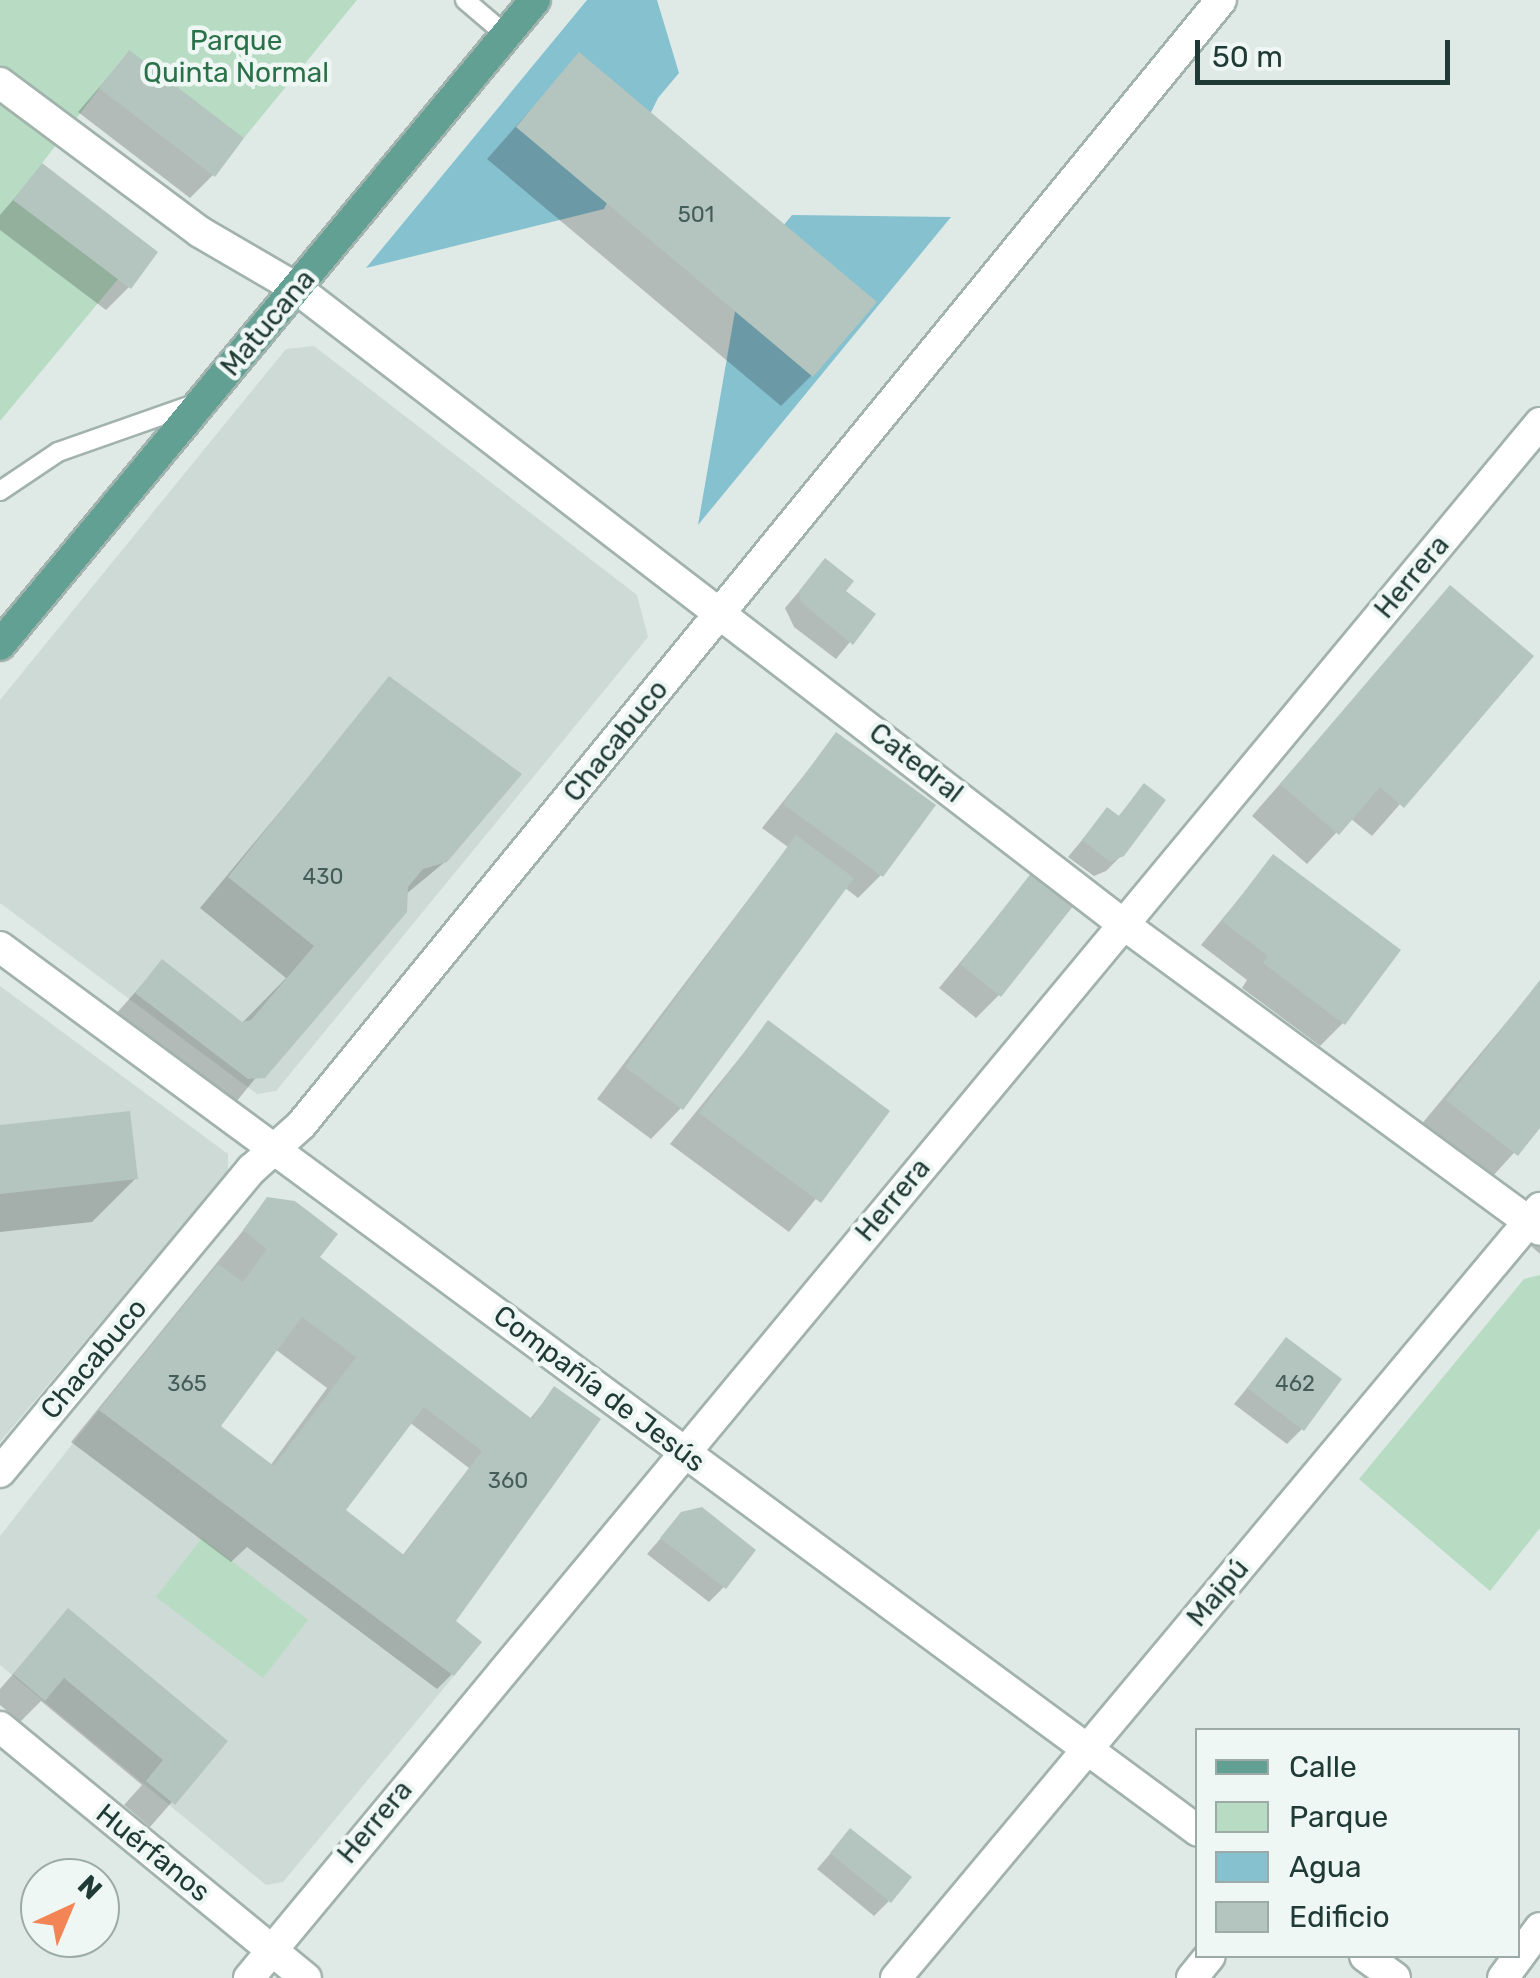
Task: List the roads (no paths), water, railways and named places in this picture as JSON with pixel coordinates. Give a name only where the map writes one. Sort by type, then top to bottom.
[{"type":"main road","name":"Matucana","points":[[0,645],[535,0]]},
{"type":"street","name":"Chacabuco","points":[[0,1472],[275,1148],[301,1125],[1221,0]]},
{"type":"street","name":"Catedral","points":[[0,83],[200,232],[296,288],[1123,924],[1536,1220]]},
{"type":"street","name":"Herrera","points":[[249,1978],[1540,423]]},
{"type":"street","name":"Compañía de Jesús","points":[[0,947],[1195,1829]]},
{"type":"street","name":"Maipú","points":[[896,1978],[1536,1220]]},
{"type":"street","name":"Huérfanos","points":[[0,1727],[306,1978]]},
{"type":"street","points":[[1520,1955],[1540,1928]]},
{"type":"street","points":[[1192,1978],[1208,1958]]},
{"type":"street","points":[[1368,1958],[1395,1978]]},
{"type":"lane","points":[[465,0],[506,35]]},
{"type":"lane","points":[[0,491],[58,452],[202,401]]},
{"type":"water","points":[[587,0],[657,0],[679,73],[658,98],[604,209],[366,268]]},
{"type":"water","points":[[792,215],[951,217],[698,525],[741,277]]},
{"type":"park label","name":"Parque Quinta Normal","points":[[236,57]]}]
